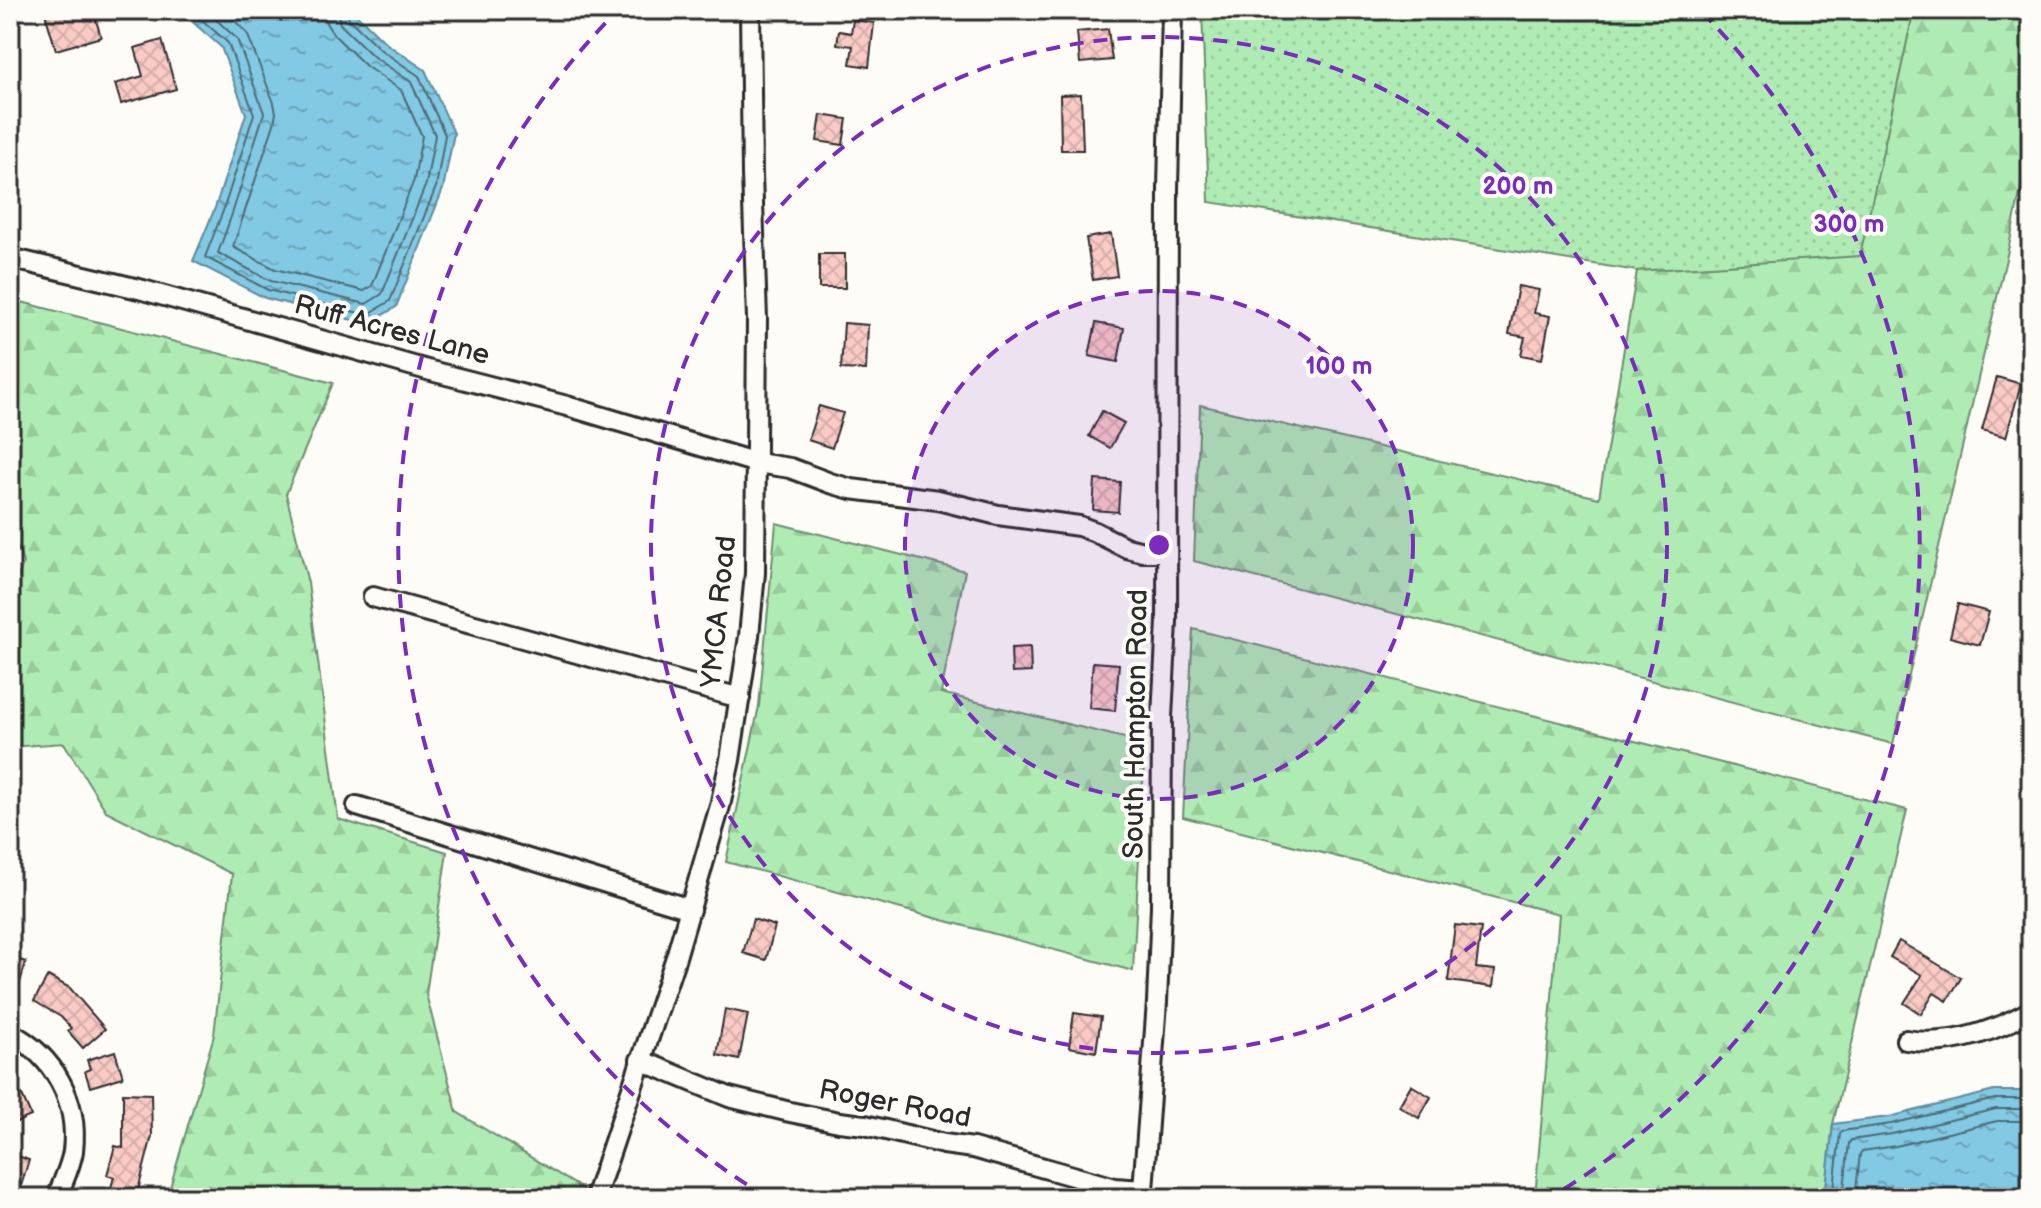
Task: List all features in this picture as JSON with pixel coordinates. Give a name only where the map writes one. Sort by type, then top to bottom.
[{"type":"street","name":"YMCA Road","points":[[595,1198],[676,957],[720,806],[749,636],[755,573],[757,463],[750,10]]},
{"type":"street","name":"South Hampton Road","points":[[1144,1194],[1161,906],[1162,717],[1167,622],[1168,188],[1172,10]]},
{"type":"street","name":"Ruff Acres Lane","points":[[10,258],[143,290],[567,406],[757,463],[790,468],[851,489],[938,500],[998,515],[1079,526],[1127,548],[1166,552]]},
{"type":"street","points":[[373,597],[740,698]]},
{"type":"street","points":[[357,806],[690,909]]},
{"type":"street","points":[[1906,1040],[1953,1041],[1998,1027],[2031,1011]]},
{"type":"street","points":[[10,1033],[42,1056],[68,1096],[73,1124],[73,1153],[57,1198]]},
{"type":"street","name":"Roger Road","points":[[640,1060],[729,1097],[973,1148],[1144,1194]]},
{"type":"green space","points":[[1202,10],[1914,10],[1860,257],[1637,271],[1209,202]]},
{"type":"green space","points":[[1914,10],[2031,10],[2031,141],[1893,744],[1194,561],[1200,405],[1599,498],[1637,271],[1860,256]]},
{"type":"green space","points":[[10,299],[333,383],[286,494],[308,583],[338,819],[447,852],[426,994],[457,1112],[584,1190],[581,1198],[167,1198],[214,1035],[232,874],[106,811],[64,743],[10,747],[10,600],[23,563],[10,525]]},
{"type":"green space","points":[[776,523],[965,571],[941,693],[1145,743],[1133,971],[726,862],[759,706]]},
{"type":"green space","points":[[1193,629],[1907,810],[1833,1124],[1825,1198],[1535,1198],[1559,914],[1183,817]]},
{"type":"water","points":[[179,10],[352,10],[387,44],[425,70],[454,133],[443,189],[396,307],[368,324],[265,298],[193,261],[215,208],[246,114],[221,47]]},
{"type":"water","points":[[1994,1091],[2031,1091],[2031,1198],[1825,1198],[1833,1124],[1889,1117]]},
{"type":"building","points":[[44,10],[93,10],[101,37],[56,50]]},
{"type":"building","points":[[853,20],[874,23],[869,67],[850,64],[853,46],[837,44],[839,31],[851,33]]},
{"type":"building","points":[[1108,29],[1112,60],[1080,63],[1077,32]]},
{"type":"building","points":[[162,40],[176,89],[121,104],[115,84],[143,76],[135,48]]},
{"type":"building","points":[[1081,94],[1083,150],[1061,150],[1060,95]]},
{"type":"building","points":[[821,115],[847,119],[843,145],[817,141]]},
{"type":"building","points":[[1111,234],[1117,276],[1093,280],[1086,238]]},
{"type":"building","points":[[819,254],[845,254],[845,288],[819,288]]},
{"type":"building","points":[[1518,286],[1539,290],[1534,313],[1550,316],[1542,359],[1521,355],[1525,337],[1509,334]]},
{"type":"building","points":[[844,323],[868,325],[866,370],[841,369]]},
{"type":"building","points":[[1096,323],[1124,328],[1118,362],[1089,356]]},
{"type":"building","points":[[1997,377],[2021,384],[2006,437],[1982,430]]},
{"type":"building","points":[[819,406],[843,413],[832,448],[808,440]]},
{"type":"building","points":[[1102,411],[1124,423],[1110,448],[1089,436]]},
{"type":"building","points":[[1095,480],[1120,482],[1118,512],[1093,510]]},
{"type":"building","points":[[1958,604],[1989,612],[1980,645],[1950,637]]},
{"type":"building","points":[[1030,647],[1031,672],[1012,673],[1011,648]]},
{"type":"building","points":[[1093,662],[1119,664],[1115,711],[1089,708]]},
{"type":"building","points":[[753,919],[775,926],[766,960],[743,953]]},
{"type":"building","points":[[1455,925],[1481,928],[1476,968],[1495,970],[1493,987],[1448,981]]},
{"type":"building","points":[[1899,941],[1961,978],[1947,1001],[1934,993],[1921,1014],[1904,1003],[1922,975],[1890,957]]},
{"type":"building","points":[[10,957],[26,962],[14,1003],[10,1002]]},
{"type":"building","points":[[48,976],[70,988],[105,1029],[83,1048],[61,1017],[34,1001]]},
{"type":"building","points":[[725,1009],[748,1014],[739,1060],[717,1055]]},
{"type":"building","points":[[1074,1013],[1101,1017],[1096,1052],[1069,1047]]},
{"type":"building","points":[[115,1051],[123,1077],[90,1087],[85,1071],[90,1069],[87,1060]]},
{"type":"building","points":[[1411,1085],[1431,1097],[1419,1118],[1399,1106]]},
{"type":"building","points":[[20,1091],[31,1116],[10,1125],[10,1096]]},
{"type":"building","points":[[123,1093],[151,1094],[152,1136],[136,1198],[108,1198],[114,1177],[107,1175],[115,1146],[123,1148]]},
{"type":"building","points":[[10,1153],[29,1160],[21,1186],[10,1182]]}]
